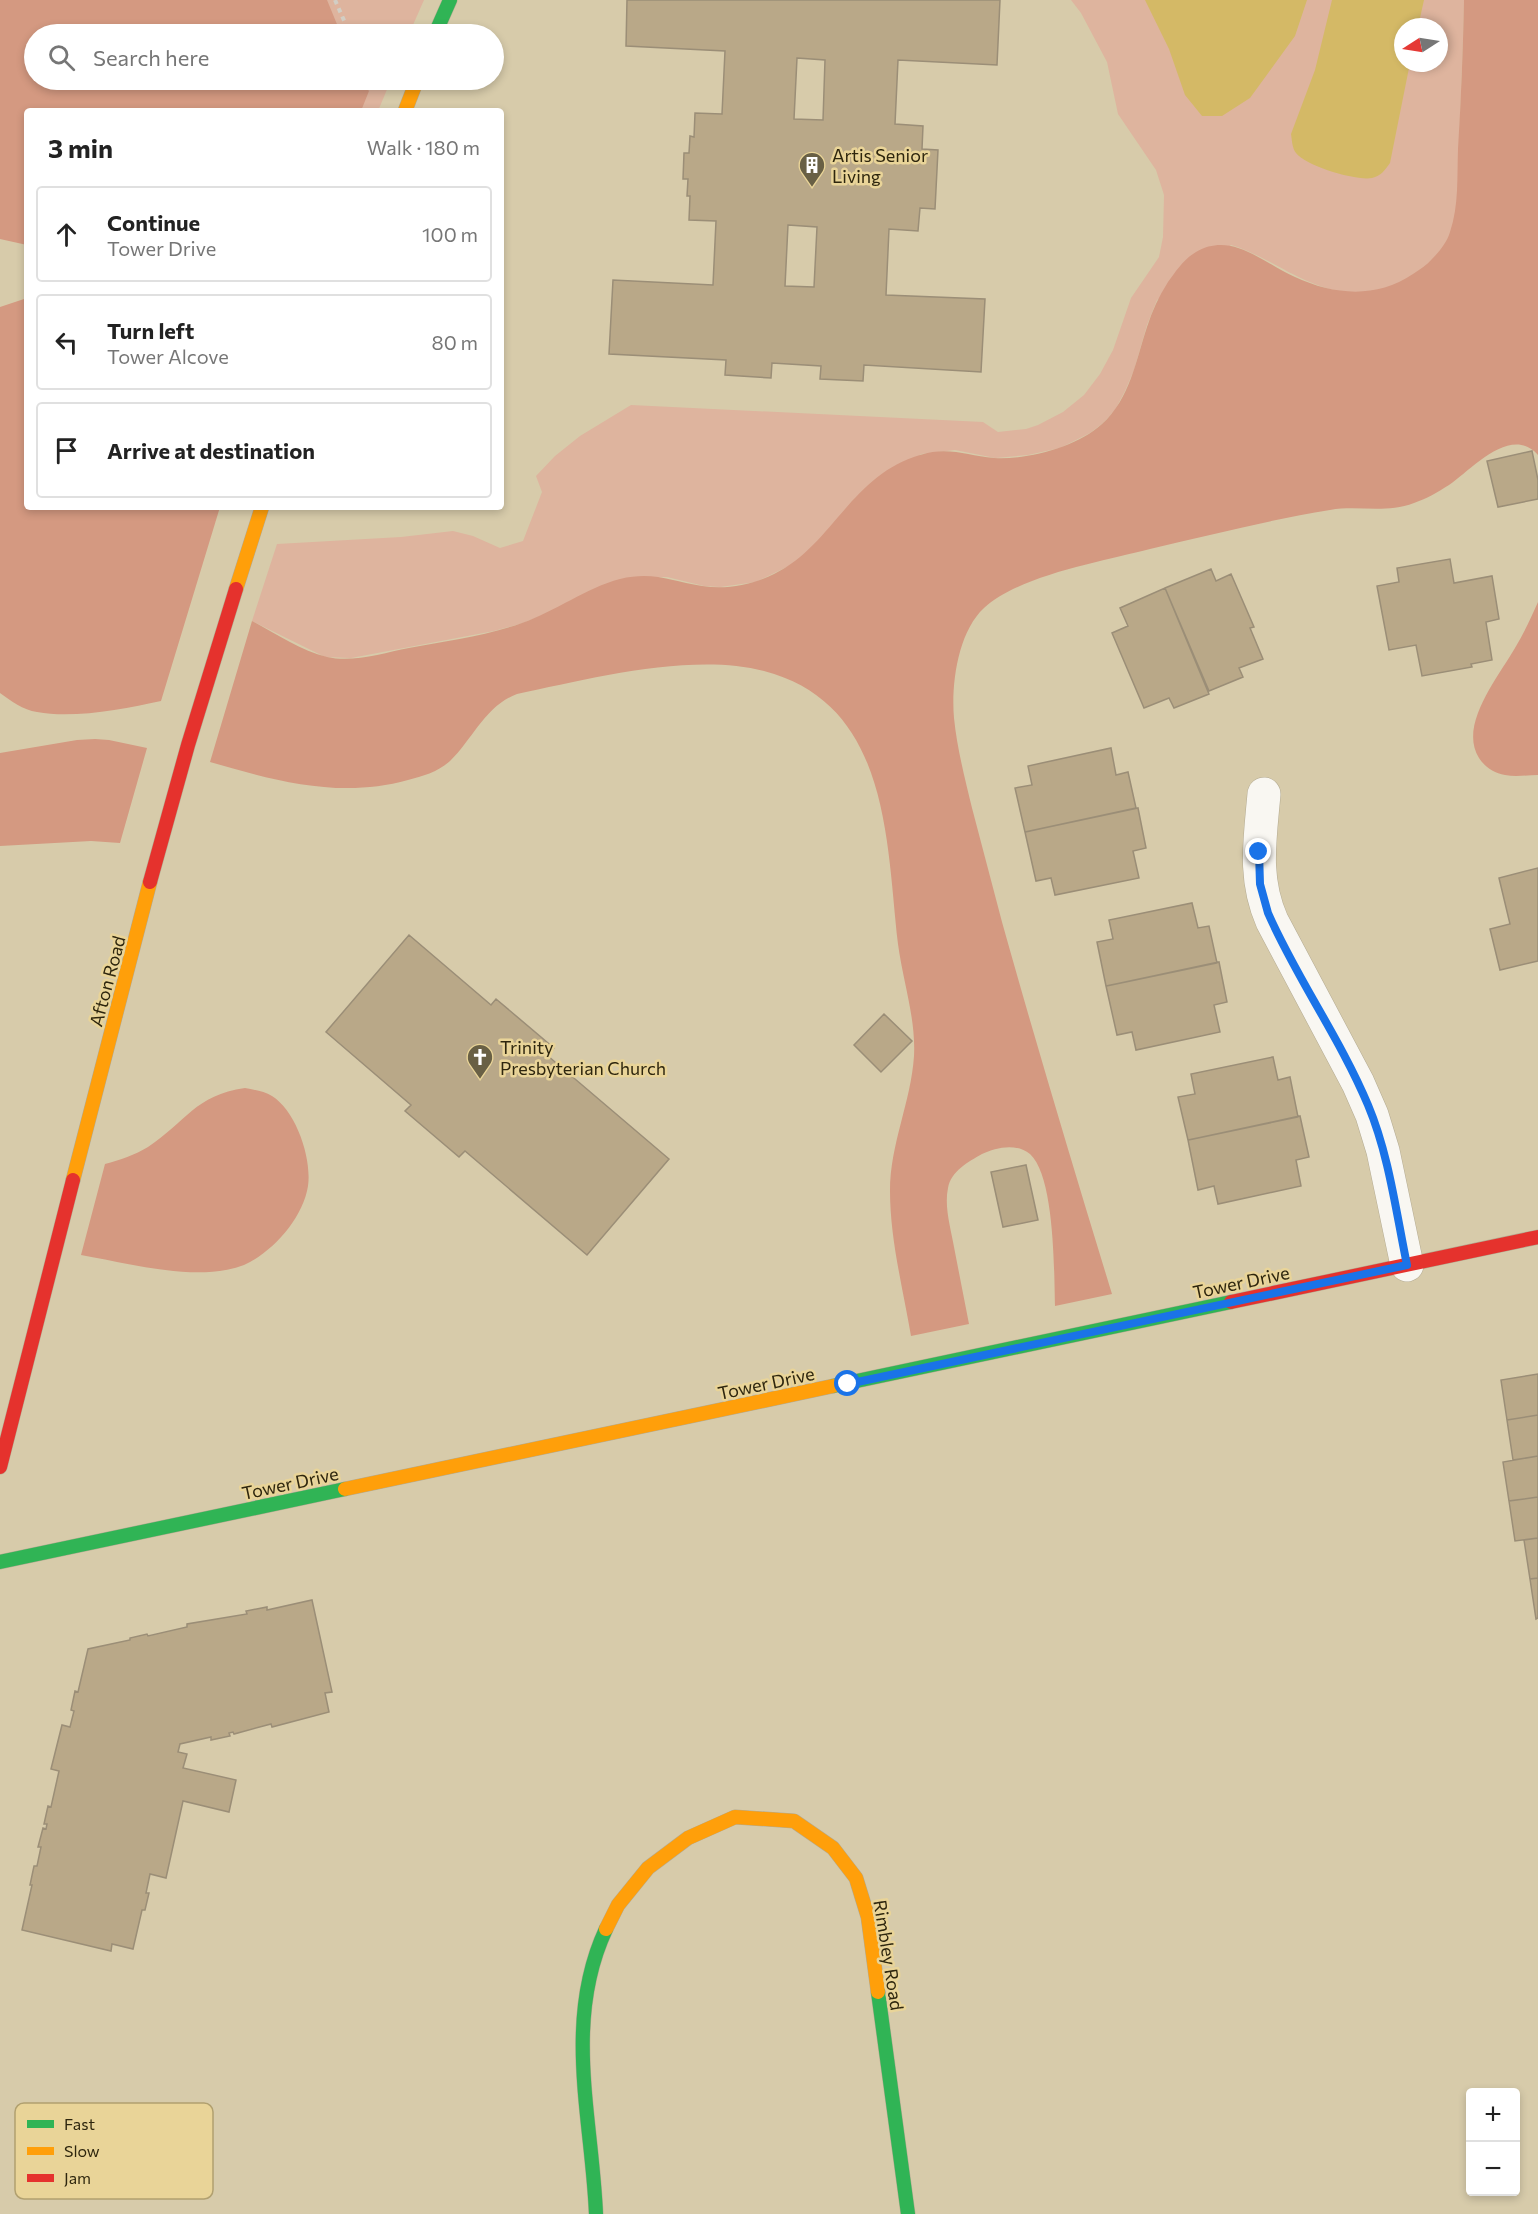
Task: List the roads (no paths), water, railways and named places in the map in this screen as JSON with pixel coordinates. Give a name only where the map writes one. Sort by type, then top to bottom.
[{"type":"street","points":[[439,24],[450,0]]},
{"type":"street","points":[[406,108],[413,90]]},
{"type":"street","name":"Afton Road","points":[[0,1467],[189,740],[260,510]]},
{"type":"street","points":[[1264,794],[1258,870],[1263,899],[1272,921],[1354,1076],[1372,1115],[1383,1151],[1407,1265]]},
{"type":"street","name":"Tower Drive","points":[[0,1562],[1538,1237]]},
{"type":"street","name":"Rimbley Road","points":[[596,2214],[594,2169],[581,2056],[583,2008],[596,1953],[618,1905],[648,1868],[688,1838],[735,1817],[794,1821],[833,1848],[856,1878],[868,1917],[908,2214]]},
{"type":"place","name":"Artis Senior Living","points":[[812,188]]},
{"type":"place","name":"Trinity Presbyterian Church","points":[[480,1080]]}]
